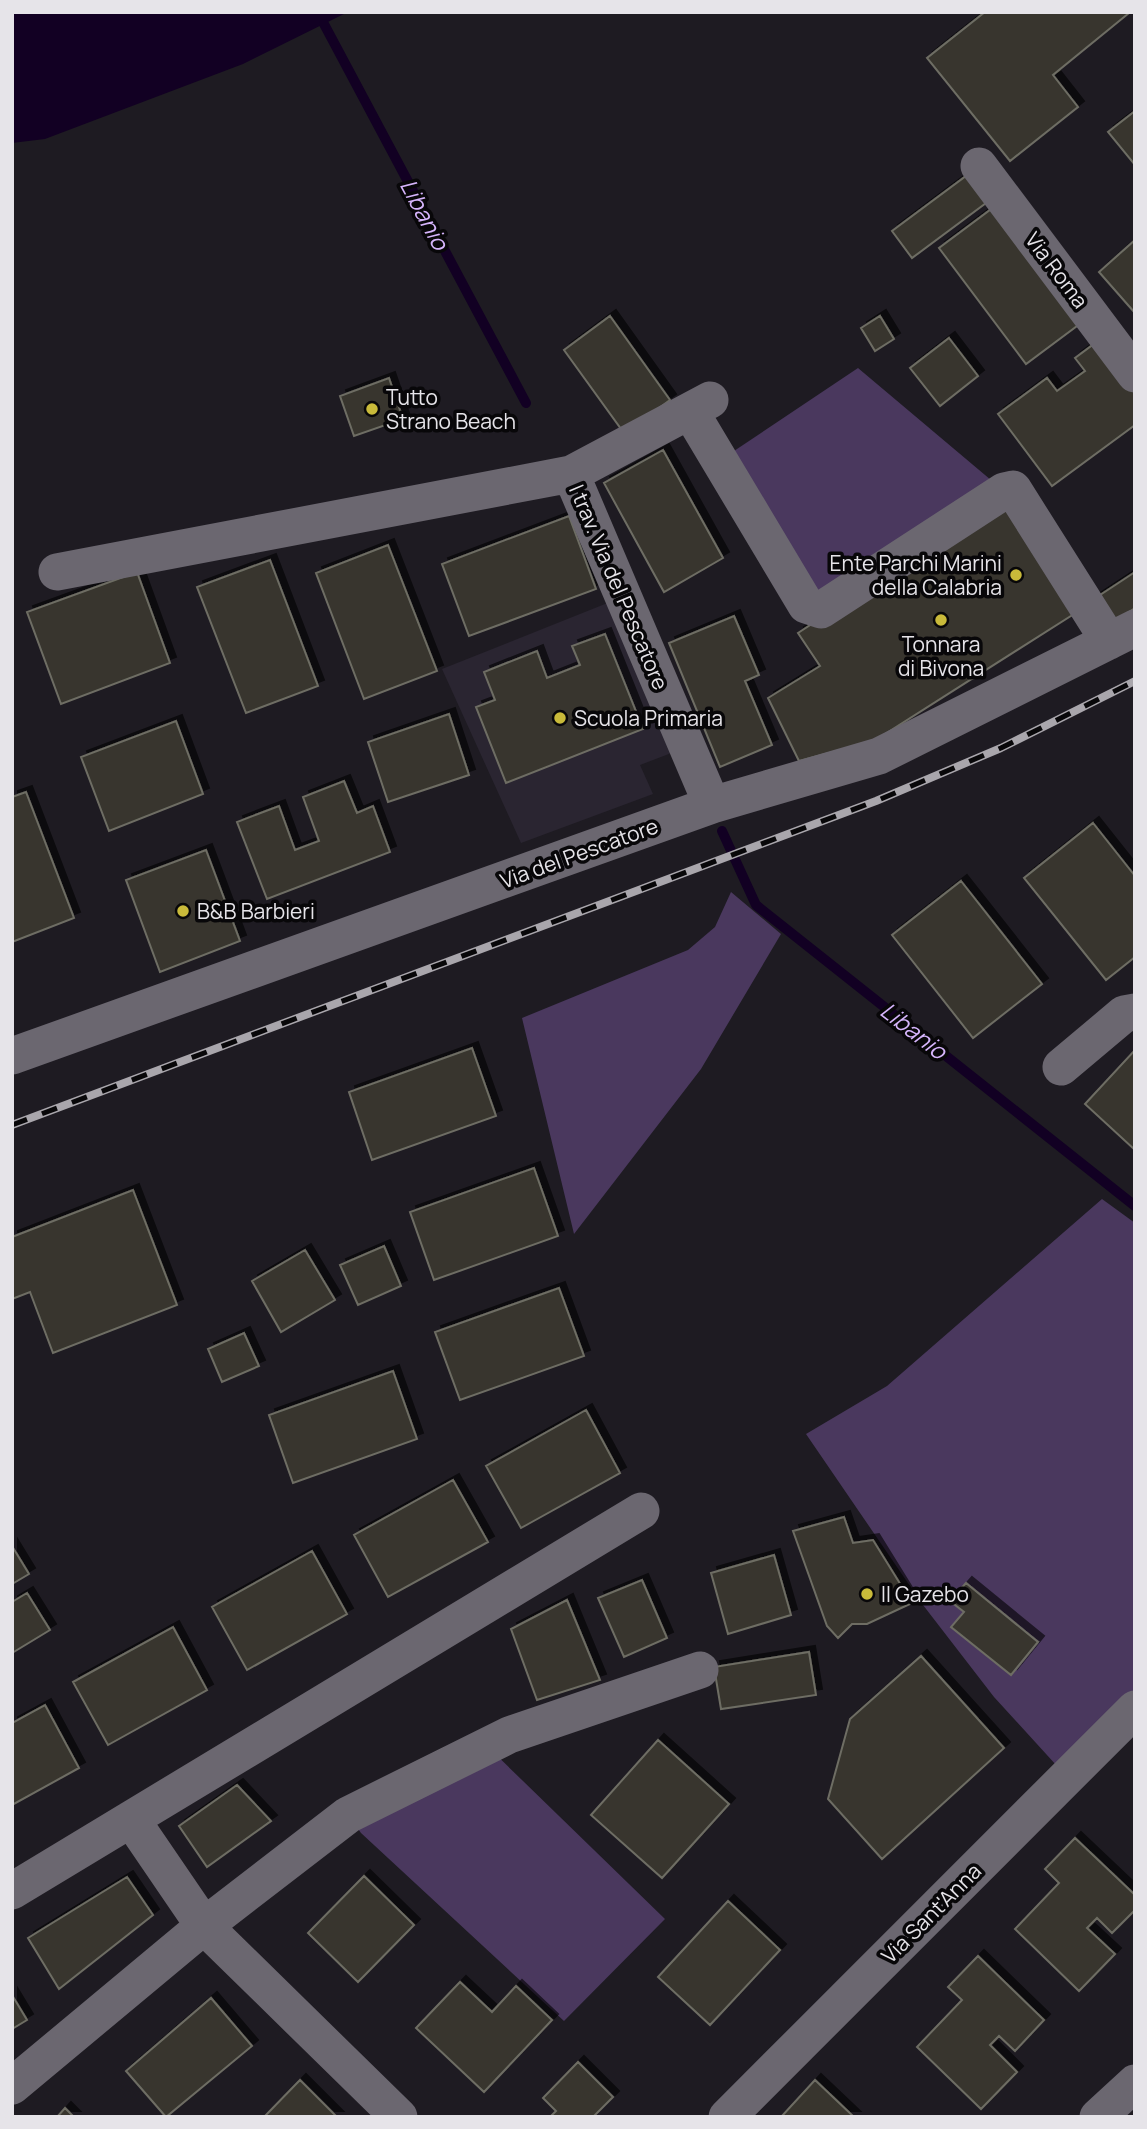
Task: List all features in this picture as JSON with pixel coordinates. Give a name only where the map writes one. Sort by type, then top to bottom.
[{"type":"street","name":"Via Roma","points":[[979,166],[1130,358]]},
{"type":"street","name":"I trav. Via del Pescatore","points":[[712,805],[571,474],[700,406],[806,605],[821,610],[1004,491],[1013,489],[1122,635]]},
{"type":"street","points":[[57,572],[571,474]]},
{"type":"street","name":"Via del Pescatore","points":[[12,1056],[712,805],[879,756],[1122,635]]},
{"type":"street","points":[[1061,1067],[1124,1014],[1135,1012]]},
{"type":"street","points":[[12,1891],[641,1511]]},
{"type":"street","points":[[12,2086],[204,1926],[348,1815],[509,1735],[700,1670]]},
{"type":"street","name":"Via Sant'Anna","points":[[727,2117],[1135,1709]]},
{"type":"street","points":[[131,1819],[204,1926],[399,2117]]},
{"type":"street","points":[[1098,2117],[1135,2083]]},
{"type":"shaded area","points":[[12,12],[348,12],[243,64],[45,139],[12,143]]},
{"type":"shaded area","points":[[858,368],[1004,491],[821,610],[719,461]]},
{"type":"shaded area","points":[[610,602],[674,752],[640,765],[653,794],[521,843],[442,669]]},
{"type":"shaded area","points":[[731,892],[781,934],[701,1069],[574,1234],[522,1018],[688,950],[715,927]]},
{"type":"shaded area","points":[[1102,1199],[1135,1223],[1135,1709],[1067,1777],[994,1697],[923,1605],[806,1434],[887,1386]]},
{"type":"shaded area","points":[[487,1746],[665,1919],[564,2021],[361,1833],[348,1815]]},
{"type":"building","points":[[985,12],[1129,13],[1053,75],[1078,107],[1010,161],[927,58]]},
{"type":"building","points":[[1135,111],[1135,165],[1108,132]]},
{"type":"building","points":[[966,176],[986,203],[912,258],[892,231]]},
{"type":"building","points":[[994,207],[1081,323],[1026,364],[939,248]]},
{"type":"building","points":[[1135,240],[1135,313],[1099,272]]},
{"type":"building","points":[[610,316],[670,400],[624,433],[564,350]]},
{"type":"building","points":[[880,316],[894,339],[875,351],[861,328]]},
{"type":"building","points":[[949,338],[978,376],[940,406],[910,368]]},
{"type":"building","points":[[1098,341],[1135,391],[1135,425],[1052,486],[998,414],[1047,378],[1057,391],[1085,371],[1075,358]]},
{"type":"building","name":"Tutto Strano Beach","points":[[389,378],[403,419],[354,436],[340,396]]},
{"type":"building","points":[[663,450],[723,558],[664,592],[604,483]]},
{"type":"building","name":"Tonnara di Bivona","points":[[1012,494],[1085,607],[874,741],[799,761],[768,698],[820,666],[798,633]]},
{"type":"building","points":[[569,516],[596,589],[469,636],[442,564]]},
{"type":"building","points":[[388,545],[437,671],[364,699],[316,573]]},
{"type":"building","points":[[270,560],[318,686],[246,713],[197,587]]},
{"type":"building","points":[[137,572],[170,663],[61,704],[27,612]]},
{"type":"building","points":[[1135,572],[1135,608],[1110,624],[1094,599]]},
{"type":"building","points":[[734,616],[759,675],[745,681],[772,745],[720,767],[669,643]]},
{"type":"building","name":"Scuola Primaria","points":[[605,634],[643,729],[506,783],[476,707],[495,700],[484,672],[537,651],[547,678],[580,665],[572,646]]},
{"type":"building","points":[[449,714],[469,775],[388,802],[368,742]]},
{"type":"building","points":[[176,721],[203,794],[109,831],[81,757]]},
{"type":"building","points":[[344,781],[357,813],[373,806],[390,852],[267,899],[237,822],[279,806],[295,850],[319,841],[303,797]]},
{"type":"building","points":[[26,792],[74,918],[12,942],[12,797]]},
{"type":"building","points":[[1093,823],[1135,876],[1135,957],[1106,980],[1024,878]]},
{"type":"building","name":"B&B Barbieri","points":[[206,850],[240,941],[160,972],[126,880]]},
{"type":"building","points":[[961,881],[1042,984],[973,1038],[892,935]]},
{"type":"building","points":[[472,1048],[496,1116],[372,1160],[349,1092]]},
{"type":"building","points":[[1135,1050],[1135,1150],[1085,1104]]},
{"type":"building","points":[[534,1168],[558,1236],[434,1280],[410,1212]]},
{"type":"building","points":[[133,1190],[177,1305],[53,1353],[30,1292],[12,1299],[12,1237]]},
{"type":"building","points":[[384,1246],[401,1286],[358,1305],[340,1265]]},
{"type":"building","points":[[305,1250],[335,1300],[281,1332],[252,1281]]},
{"type":"building","points":[[559,1288],[584,1356],[460,1400],[435,1332]]},
{"type":"building","points":[[244,1333],[259,1366],[222,1382],[208,1349]]},
{"type":"building","points":[[393,1371],[417,1439],[293,1483],[269,1415]]},
{"type":"building","points":[[586,1410],[620,1473],[521,1528],[486,1466]]},
{"type":"building","points":[[453,1480],[488,1542],[388,1597],[354,1535]]},
{"type":"building","points":[[844,1517],[853,1543],[873,1540],[912,1603],[867,1624],[852,1624],[838,1638],[827,1626],[793,1531]]},
{"type":"building","points":[[12,1546],[29,1574],[12,1584]]},
{"type":"building","points":[[312,1551],[347,1614],[247,1670],[212,1607]]},
{"type":"building","points":[[774,1555],[791,1615],[728,1634],[711,1573]]},
{"type":"building","points":[[642,1580],[667,1638],[624,1657],[598,1598]]},
{"type":"building","points":[[966,1583],[1038,1642],[1011,1675],[951,1627],[964,1612],[950,1601]]},
{"type":"building","points":[[27,1593],[50,1630],[12,1653],[12,1602]]},
{"type":"building","points":[[567,1600],[600,1680],[537,1700],[511,1629]]},
{"type":"building","points":[[173,1627],[207,1690],[108,1745],[73,1682]]},
{"type":"building","points":[[809,1652],[816,1695],[721,1709],[714,1667]]},
{"type":"building","points":[[921,1656],[1004,1748],[882,1859],[828,1799],[850,1719]]},
{"type":"building","points":[[45,1705],[79,1768],[12,1805],[12,1723]]},
{"type":"building","points":[[658,1740],[729,1804],[662,1878],[591,1815]]},
{"type":"building","points":[[237,1785],[271,1821],[207,1867],[179,1826]]},
{"type":"building","points":[[1075,1838],[1135,1895],[1135,1910],[1112,1933],[1097,1918],[1087,1928],[1115,1954],[1079,1991],[1015,1929],[1059,1883],[1045,1869]]},
{"type":"building","points":[[364,1876],[414,1925],[358,1982],[308,1933]]},
{"type":"building","points":[[127,1877],[153,1915],[59,1989],[28,1938]]},
{"type":"building","points":[[728,1901],[780,1950],[710,2025],[658,1977]]},
{"type":"building","points":[[978,1956],[1044,2020],[1015,2051],[999,2036],[990,2045],[1017,2072],[981,2109],[917,2047],[962,2000],[948,1987]]},
{"type":"building","points":[[460,1982],[492,2012],[516,1986],[552,2020],[484,2092],[416,2028]]},
{"type":"building","points":[[12,1995],[27,2020],[12,2029]]},
{"type":"building","points":[[211,1998],[252,2046],[166,2117],[126,2071]]},
{"type":"building","points":[[578,2062],[613,2097],[593,2117],[550,2117],[556,2111],[543,2098]]},
{"type":"building","points":[[300,2080],[337,2117],[264,2117]]},
{"type":"building","points":[[815,2080],[854,2117],[781,2117]]},
{"type":"building","points":[[65,2108],[74,2117],[57,2117]]},
{"type":"waterway","name":"Libanio","points":[[324,24],[526,403]]},
{"type":"waterway","name":"Libanio","points":[[722,831],[756,905],[1135,1206]]},
{"type":"railway","points":[[12,1125],[876,801],[1001,748],[1135,681]]},
{"type":"place","name":"Tutto Strano Beach","points":[[372,409]]},
{"type":"place","name":"Ente Parchi Marini della Calabria","points":[[1016,575]]},
{"type":"place","name":"Tonnara di Bivona","points":[[941,620]]},
{"type":"place","name":"Scuola Primaria","points":[[560,718]]},
{"type":"place","name":"B&B Barbieri","points":[[183,911]]},
{"type":"place","name":"Il Gazebo","points":[[867,1594]]}]
